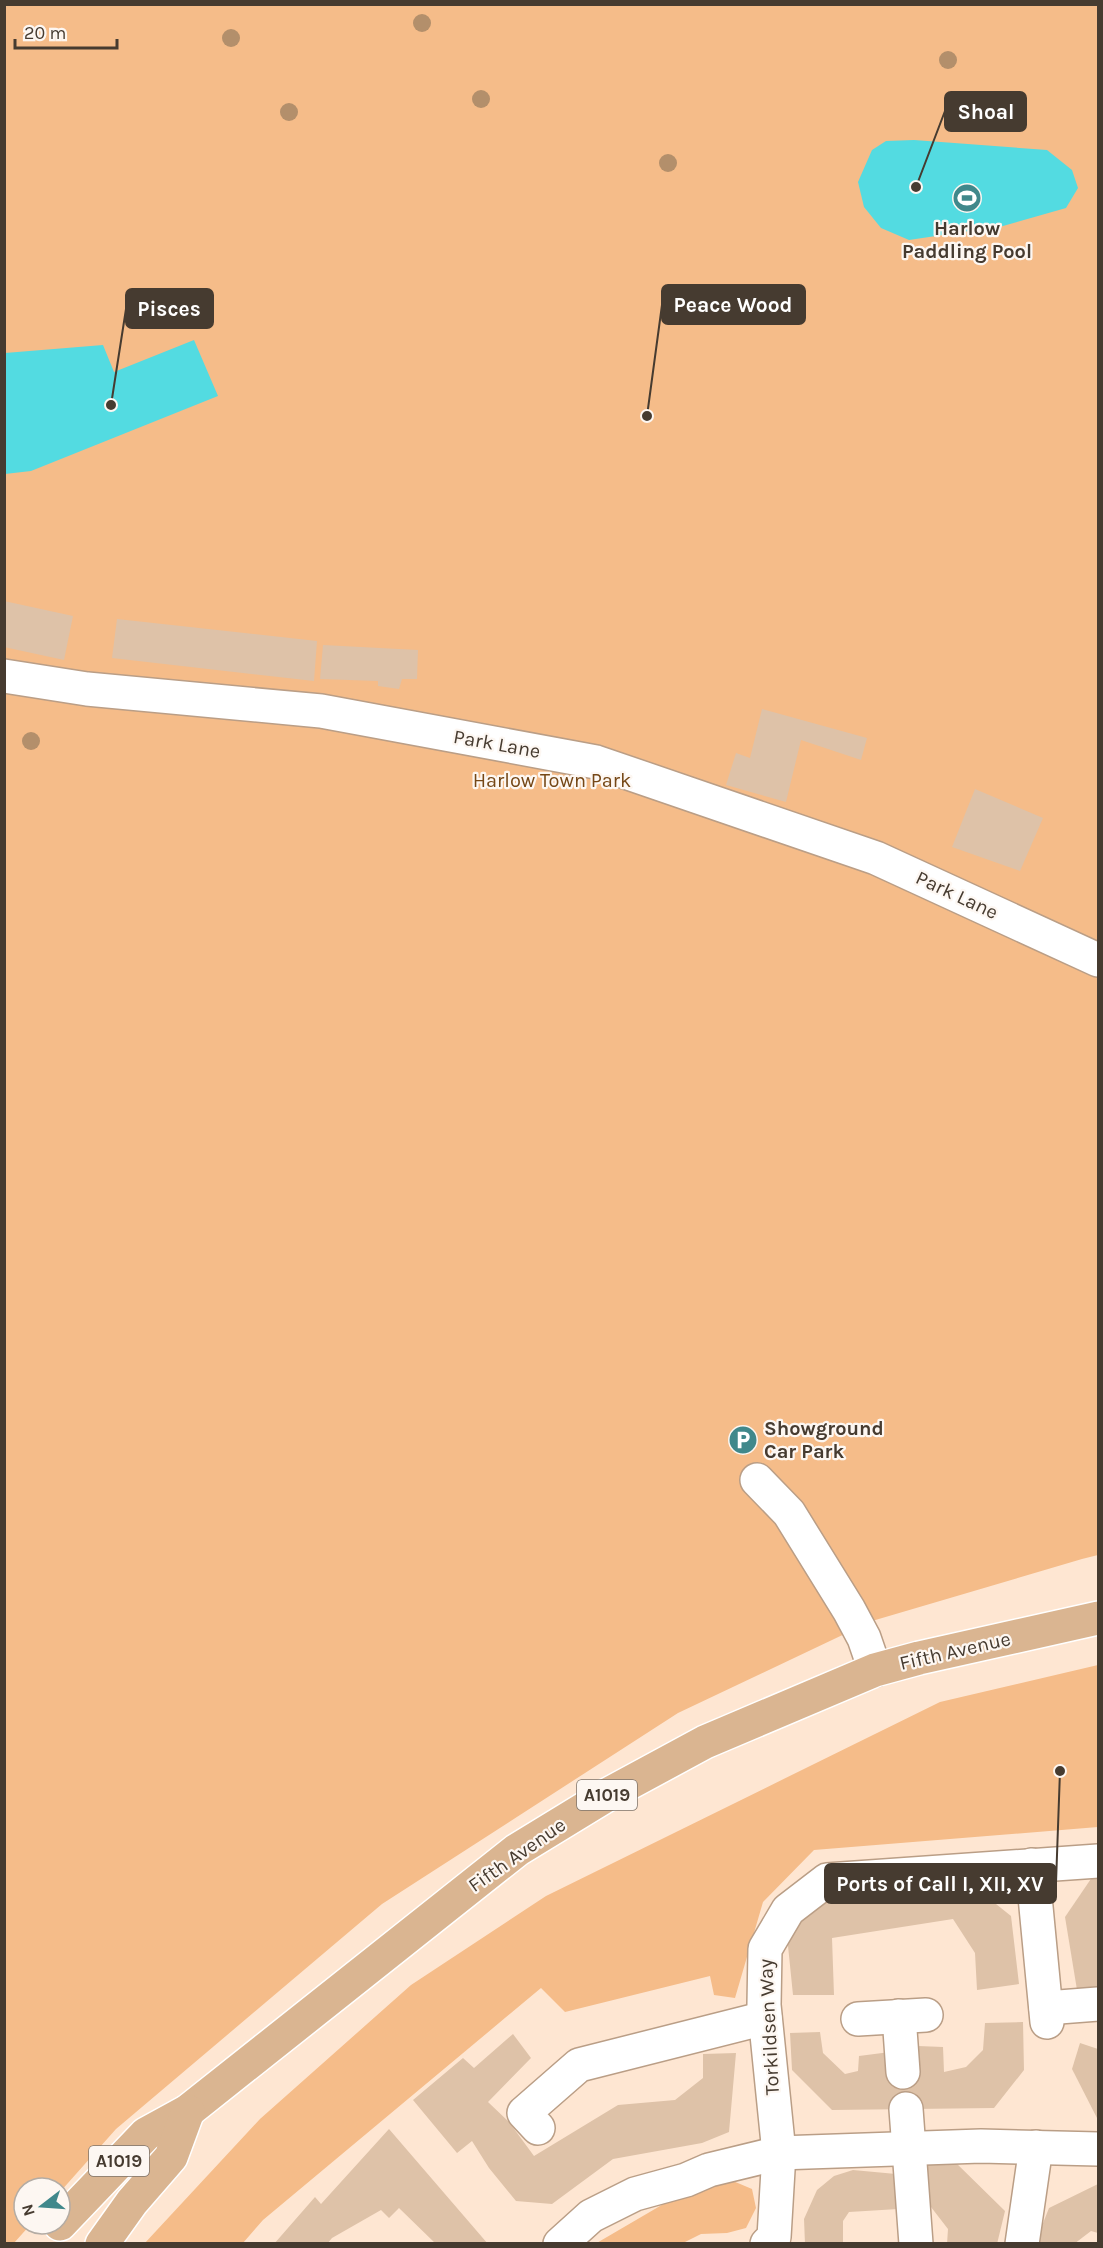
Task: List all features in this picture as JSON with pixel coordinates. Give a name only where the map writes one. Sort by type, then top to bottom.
[{"type":"main road","name":"Fifth Avenue","points":[[72,2211],[146,2134],[188,2111],[517,1850],[607,1795],[705,1742],[875,1670],[1098,1618]]},
{"type":"main road","name":"A1019","points":[[102,2244],[132,2202],[171,2157],[188,2111]]},
{"type":"street","name":"Park Lane","points":[[4,676],[87,689],[321,711],[596,762],[876,858],[1098,960]]},
{"type":"street","points":[[757,1479],[789,1514],[849,1610],[864,1638],[875,1670]]},
{"type":"street","name":"Torkildsen Way","points":[[767,2244],[774,2237],[779,2153],[765,2018],[765,1949],[788,1911],[827,1880],[1098,1861]]},
{"type":"street","points":[[1032,1865],[1046,2015],[1098,2004]]},
{"type":"street","points":[[858,2019],[912,2015],[903,2072]]},
{"type":"street","points":[[538,2128],[524,2113],[579,2065],[765,2018]]},
{"type":"street","points":[[906,2109],[916,2244]]},
{"type":"street","points":[[560,2244],[591,2216],[635,2194],[686,2180],[709,2170],[779,2153],[981,2146],[1098,2149]]},
{"type":"street","points":[[1022,2244],[1036,2147]]},
{"type":"green space","name":"Harlow Town Park","points":[[5,5],[1098,5],[1098,1555],[872,1621],[678,1713],[382,1904],[116,2129],[72,2178],[72,2176],[12,2176],[12,2236],[20,2236],[14,2243],[5,2244]]},
{"type":"green space","points":[[1098,1665],[1098,1827],[814,1850],[763,1902],[735,1998],[714,1995],[710,1976],[565,2012],[541,1988],[263,2220],[243,2243],[144,2244],[260,2119],[411,1985],[546,1896],[940,1702]]},
{"type":"green space","points":[[733,2181],[752,2189],[756,2208],[746,2228],[727,2233],[701,2234],[683,2243],[595,2244],[672,2199]]},
{"type":"water","name":"Harlow Paddling Pool","points":[[914,140],[1047,150],[1072,170],[1078,188],[1066,208],[1003,226],[909,240],[881,228],[864,207],[858,182],[872,150],[886,141]]},
{"type":"water","points":[[194,340],[218,396],[31,471],[5,474],[5,353],[103,345],[114,372]]},
{"type":"building","points":[[4,601],[73,616],[64,660],[4,647]]},
{"type":"building","points":[[117,619],[317,641],[314,681],[112,658]]},
{"type":"building","points":[[323,645],[418,650],[417,679],[402,679],[399,689],[378,686],[378,681],[320,679]]},
{"type":"building","points":[[762,709],[867,738],[861,760],[801,740],[786,802],[726,785],[736,753],[750,758]]},
{"type":"building","points":[[975,789],[1043,818],[1020,871],[952,847]]},
{"type":"building","points":[[1097,1870],[1098,1998],[1079,2002],[1065,1917]]},
{"type":"building","points":[[956,1872],[1011,1916],[1019,1984],[977,1990],[975,1953],[953,1919],[832,1938],[834,1995],[793,1995],[787,1936],[828,1895]]},
{"type":"building","points":[[1023,2022],[1024,2070],[994,2108],[832,2110],[792,2070],[790,2033],[820,2032],[823,2053],[845,2074],[858,2071],[859,2056],[890,2052],[916,2069],[918,2046],[943,2047],[944,2072],[966,2067],[983,2050],[985,2023]]},
{"type":"building","points":[[513,2034],[531,2058],[488,2102],[509,2122],[534,2156],[618,2105],[675,2100],[703,2078],[703,2054],[736,2053],[729,2132],[702,2143],[613,2159],[552,2204],[516,2201],[489,2168],[472,2141],[457,2153],[413,2100],[463,2058],[474,2068]]},
{"type":"building","points":[[1080,2043],[1098,2049],[1098,2120],[1072,2069]]},
{"type":"building","points":[[389,2129],[488,2244],[436,2244],[399,2208],[389,2218],[381,2210],[332,2238],[327,2244],[274,2244],[315,2197],[321,2204]]},
{"type":"building","points":[[953,2160],[1005,2211],[997,2244],[947,2244],[948,2229],[931,2207],[849,2212],[843,2221],[843,2244],[805,2244],[804,2219],[817,2190],[834,2176],[853,2170],[896,2174],[923,2165]]},
{"type":"building","points":[[1098,2184],[1098,2233],[1091,2231],[1074,2244],[1037,2244],[1049,2208]]},
{"type":"place","name":"Shoal","points":[[916,187]]},
{"type":"place","name":"Harlow Paddling Pool","points":[[967,198]]},
{"type":"place","name":"Pisces","points":[[111,405]]},
{"type":"place","name":"Peace Wood","points":[[647,416]]},
{"type":"place","name":"Showground Car Park","points":[[743,1440]]},
{"type":"place","name":"Ports of Call I, XII, XV","points":[[1060,1771]]}]
